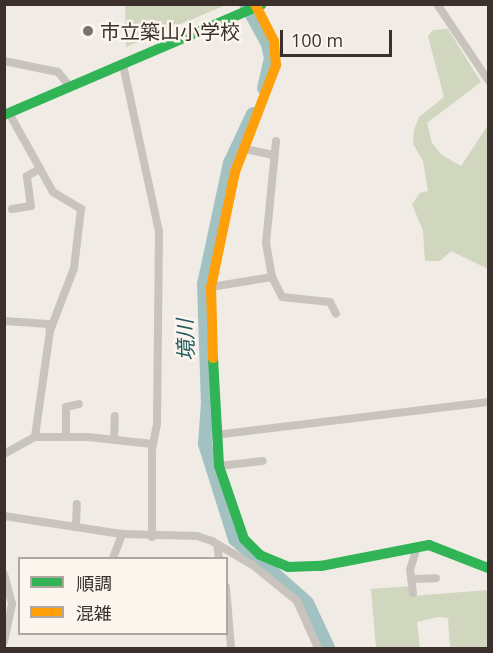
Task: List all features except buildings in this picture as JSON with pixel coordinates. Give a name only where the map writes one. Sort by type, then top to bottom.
[{"type":"street","points":[[437,4],[489,80]]},
{"type":"street","points":[[35,437],[44,399],[42,382],[50,331],[74,268],[81,209],[53,192],[7,114],[254,7],[274,41],[276,65],[235,172],[211,287],[215,435],[219,466],[244,539],[256,562],[297,602],[318,648]]},
{"type":"street","points":[[4,61],[58,72],[70,87]]},
{"type":"street","points":[[123,65],[154,199],[164,256],[157,433],[153,444],[152,537]]},
{"type":"street","points":[[276,141],[274,188],[266,243],[272,277],[282,297],[330,302],[336,314]]},
{"type":"street","points":[[245,149],[274,155]]},
{"type":"street","points":[[12,208],[29,208],[27,176],[38,170]]},
{"type":"street","points":[[211,287],[272,277]]},
{"type":"street","points":[[4,321],[49,324],[50,331]]},
{"type":"street","points":[[215,435],[489,402]]},
{"type":"street","points":[[66,437],[66,407],[79,404]]},
{"type":"street","points":[[114,440],[115,416]]},
{"type":"street","points":[[4,454],[35,437],[66,437],[153,444]]},
{"type":"street","points":[[219,466],[263,461]]},
{"type":"street","points":[[76,527],[77,504]]},
{"type":"street","points":[[4,516],[122,534],[152,537],[196,536],[256,562],[288,567],[304,568],[417,547],[435,546],[489,568]]},
{"type":"street","points":[[113,557],[122,534]]},
{"type":"street","points":[[217,544],[219,557]]},
{"type":"street","points":[[413,593],[411,579],[417,547]]},
{"type":"street","points":[[4,574],[12,604],[4,641]]},
{"type":"street","points":[[411,579],[436,578]]},
{"type":"street","points":[[228,611],[231,648]]},
{"type":"green space","points":[[125,4],[226,4],[226,5],[126,47]]},
{"type":"green space","points":[[448,29],[481,82],[427,123],[432,143],[442,155],[461,166],[488,125],[488,269],[451,251],[440,261],[425,261],[423,231],[412,204],[420,193],[428,191],[423,161],[413,144],[414,130],[419,117],[444,97],[428,36],[433,30]]},
{"type":"green space","points":[[410,586],[412,596],[488,590],[488,648],[450,648],[448,618],[438,617],[417,622],[420,648],[376,648],[371,589]]},
{"type":"waterway","name":"境川","points":[[246,4],[268,44],[271,58],[264,88]]},
{"type":"waterway","name":"境川","points":[[253,114],[230,163],[204,284],[208,402],[205,444],[235,539],[307,603],[328,648]]},
{"type":"traffic: fast","points":[[4,115],[261,5]]},
{"type":"traffic: fast","points":[[213,358],[219,466],[244,539],[260,555],[288,567],[321,566],[429,545],[488,568]]},
{"type":"traffic: slow","points":[[213,358],[211,287],[235,172],[276,65],[274,41],[255,4]]},
{"type":"place","name":"市立築山小学校","points":[[88,31]]}]
